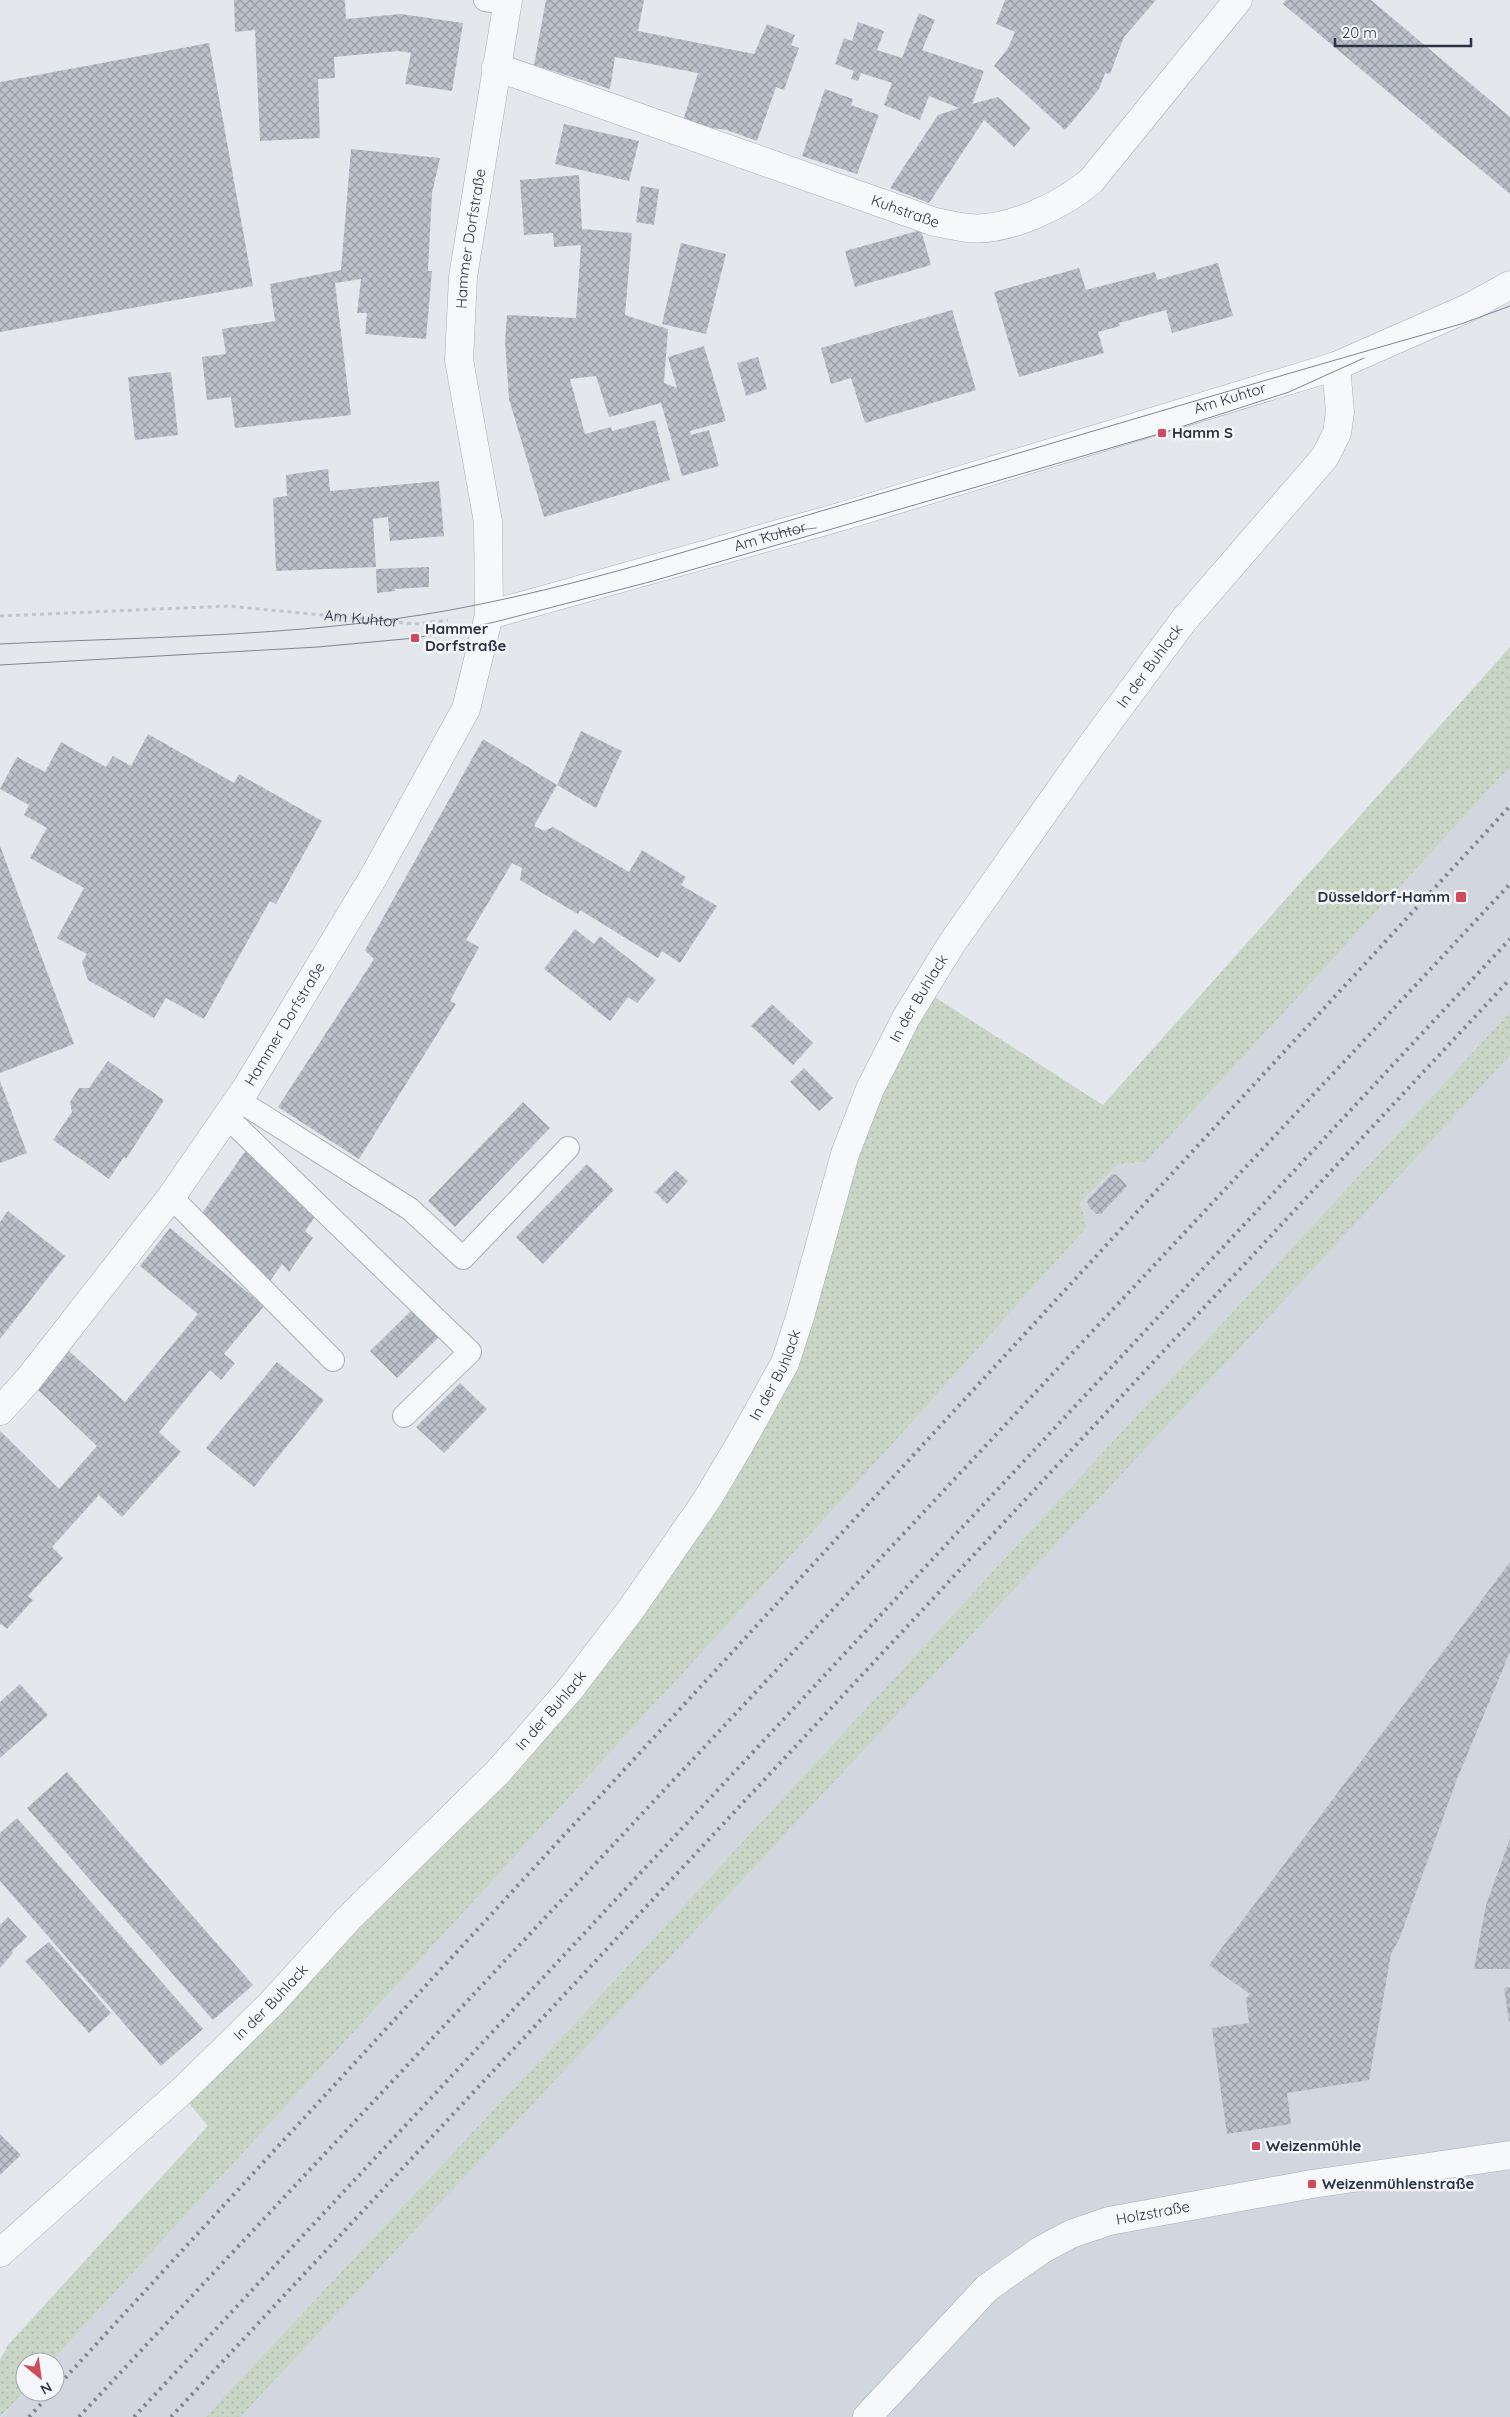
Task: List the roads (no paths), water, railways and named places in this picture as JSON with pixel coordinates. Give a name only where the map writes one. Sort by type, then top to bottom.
[{"type":"street","name":"Kuhstraße","points":[[496,67],[935,222],[971,229],[1005,224],[1055,206],[1071,198],[1091,182],[1238,0]]},
{"type":"street","name":"Hammer Dorfstraße","points":[[0,1411],[28,1380],[171,1197],[232,1108],[374,876],[466,709],[489,615],[488,522],[459,360],[463,277],[496,67],[500,1]]},
{"type":"street","name":"Am Kuhtor","points":[[489,615],[843,516],[1336,366],[1470,307],[1510,285]]},
{"type":"street","name":"In der Buhlack","points":[[0,2252],[184,2089],[272,2004],[348,1919],[498,1772],[571,1688],[632,1608],[708,1498],[762,1407],[784,1363],[800,1317],[845,1154],[870,1088],[906,1018],[952,943],[1093,743],[1184,620],[1325,457],[1337,433],[1340,412],[1336,366]]},
{"type":"street","name":"Holzstraße","points":[[867,2417],[987,2288],[1033,2255],[1071,2234],[1109,2221],[1202,2203],[1510,2155]]},
{"type":"lane","points":[[232,1108],[410,1209],[463,1258],[568,1148]]},
{"type":"lane","points":[[232,1108],[470,1352],[404,1416]]},
{"type":"lane","points":[[171,1197],[332,1360]]},
{"type":"tram line","points":[[0,644],[181,637],[302,629],[422,615],[527,594],[664,558],[1461,324],[1510,306]]},
{"type":"tram line","points":[[0,665],[318,647],[415,638],[495,622],[653,581],[1162,433],[1289,392],[1364,358]]},
{"type":"tram line","points":[[759,535],[816,528]]},
{"type":"railway","points":[[65,2378],[1510,806]]},
{"type":"railway","points":[[79,2417],[1510,884]]},
{"type":"railway","points":[[134,2417],[1510,939]]},
{"type":"railway","points":[[171,2417],[1510,979]]},
{"type":"railway","points":[[29,2417],[43,2402]]},
{"type":"place","name":"Hamm S","points":[[1162,433]]},
{"type":"place","name":"Hammer Dorfstraße","points":[[415,638]]},
{"type":"place","name":"Düsseldorf-Hamm","points":[[1461,897]]},
{"type":"place","name":"Weizenmühle","points":[[1256,2146]]},
{"type":"place","name":"Weizenmühlenstraße","points":[[1312,2184]]}]
